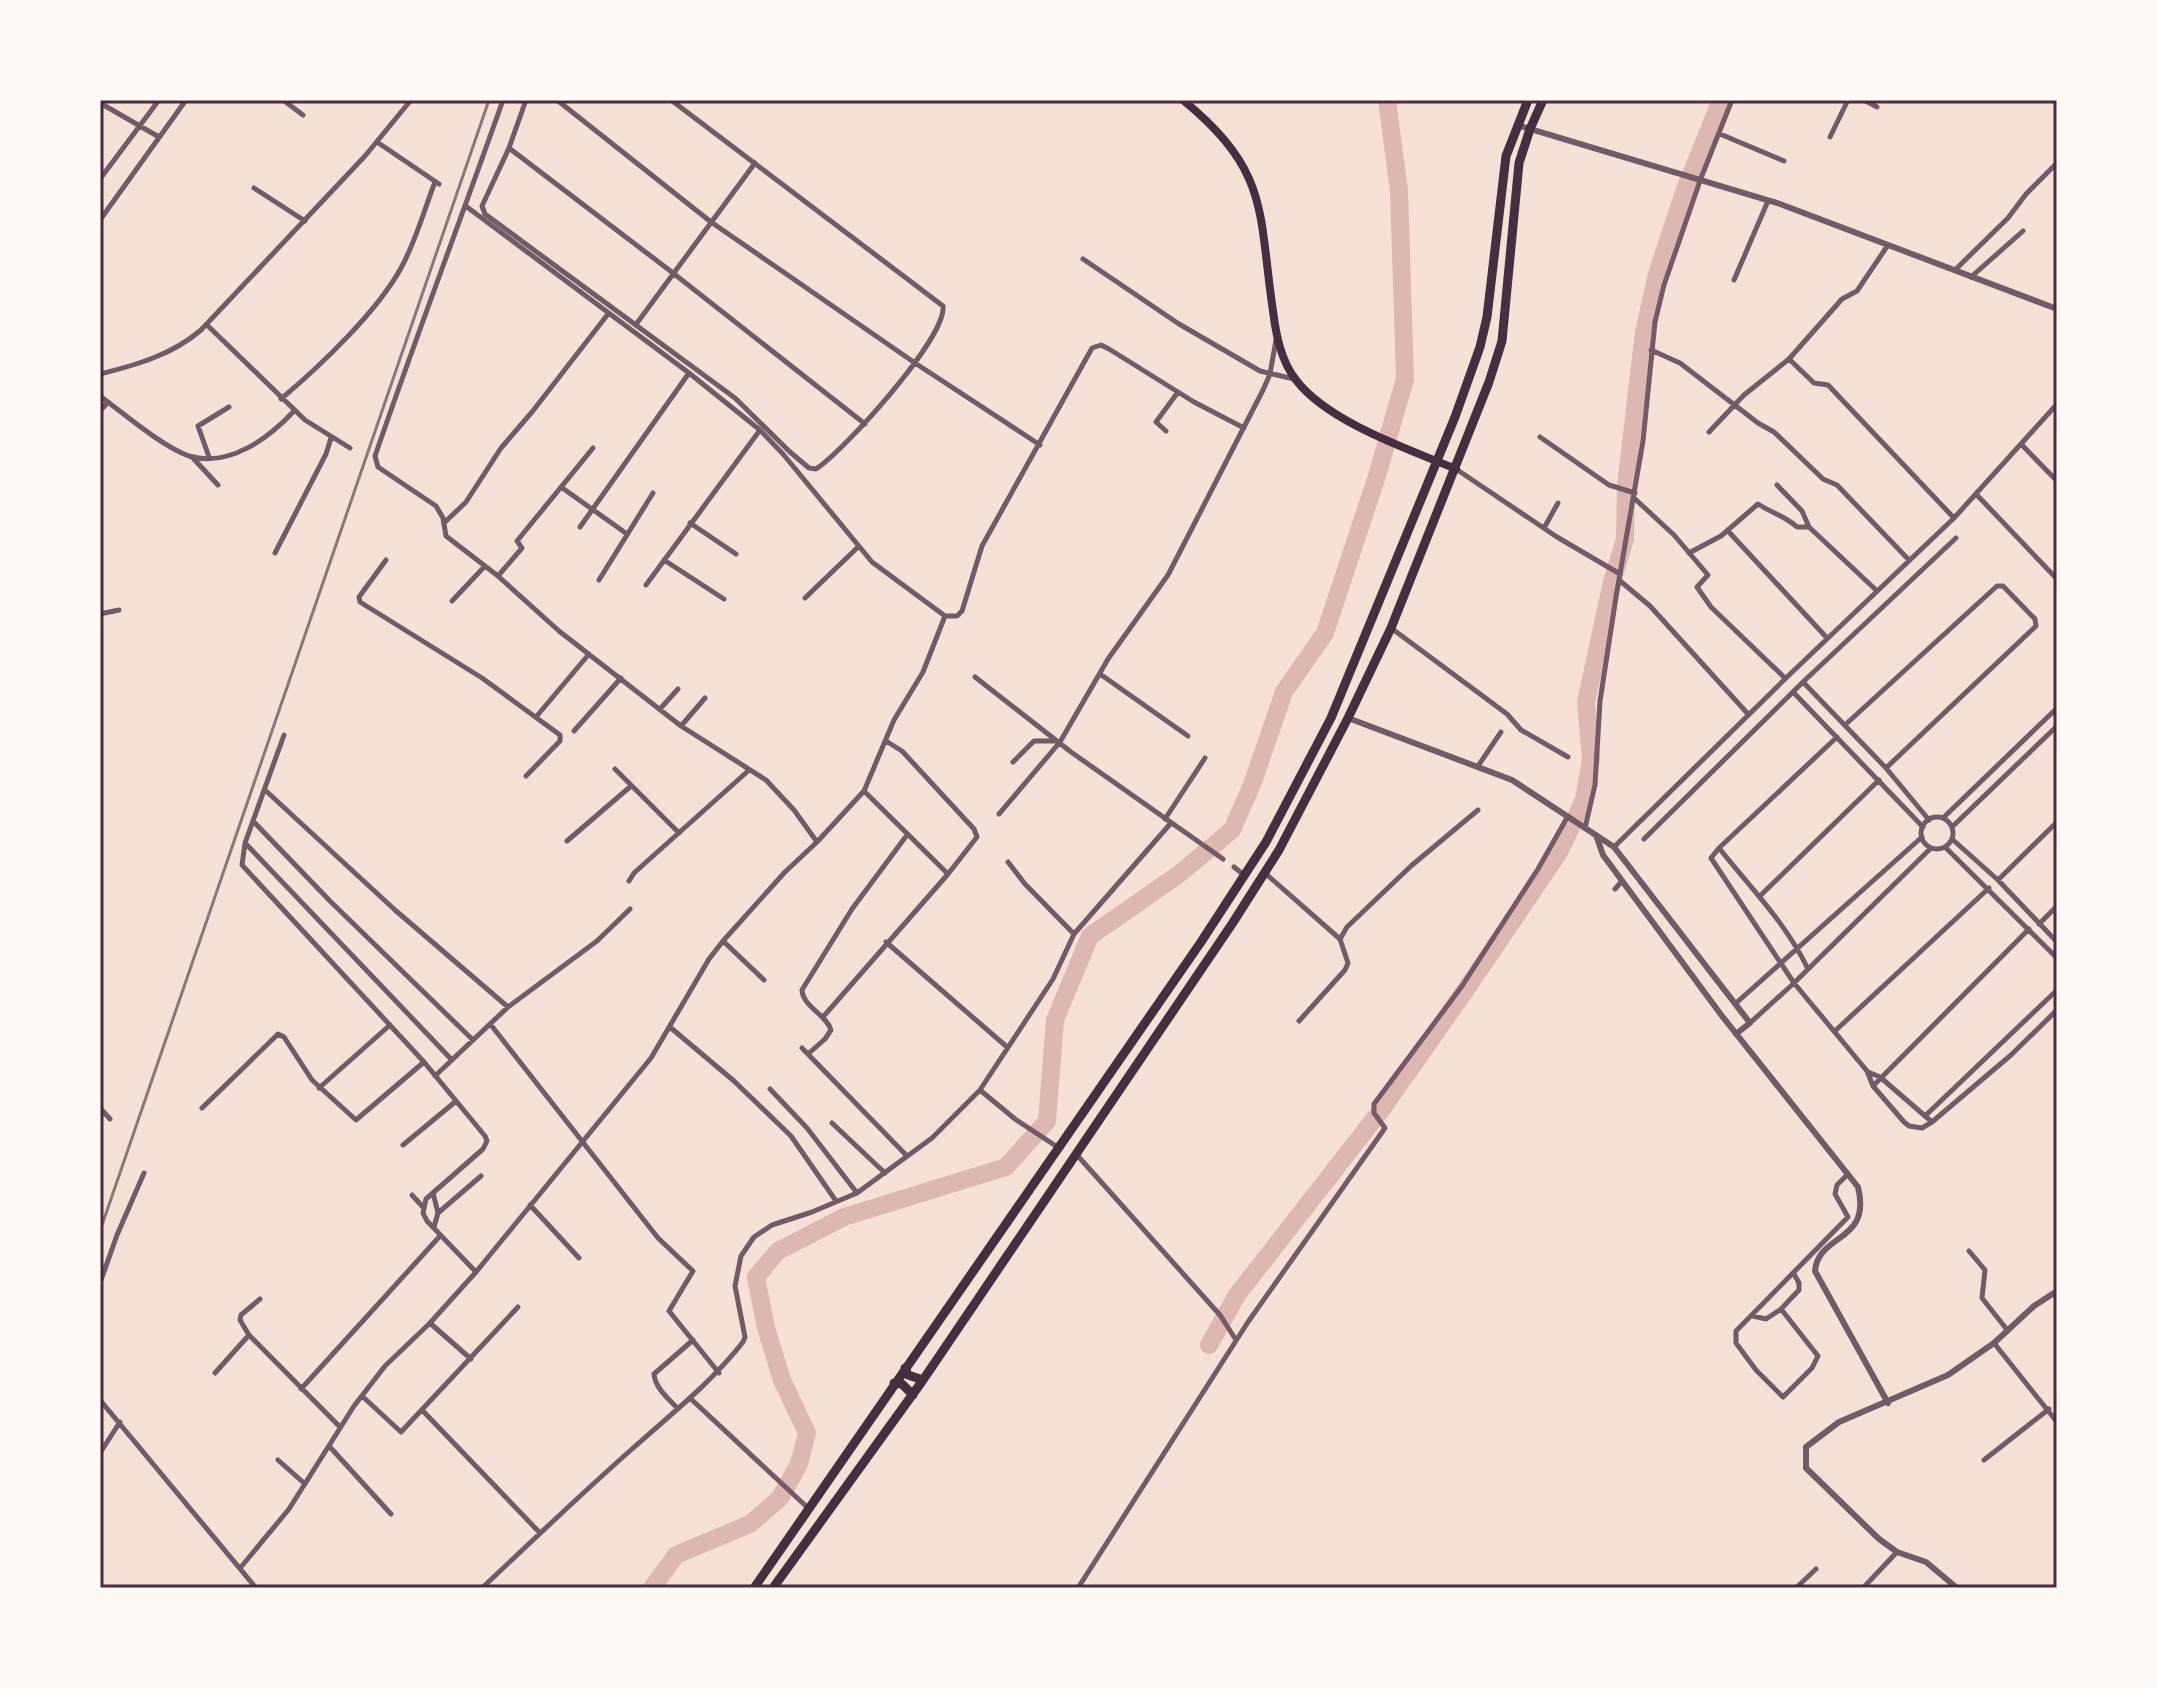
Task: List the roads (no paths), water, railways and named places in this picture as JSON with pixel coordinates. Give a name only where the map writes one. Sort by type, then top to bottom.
[{"type":"highway","points":[[754,1588],[1245,876],[1292,794],[1331,718],[1437,461],[1480,347],[1487,317],[1506,156],[1528,100]]},
{"type":"highway","points":[[773,1588],[913,1395],[1265,873],[1301,811],[1391,628],[1456,469],[1502,341],[1517,177],[1530,129],[1543,100]]},
{"type":"highway","points":[[905,1368],[908,1375],[923,1380]]},
{"type":"highway","points":[[894,1383],[902,1384],[913,1395]]},
{"type":"main road","points":[[1183,100],[1217,130],[1246,168],[1259,204],[1276,339],[1295,379],[1320,402],[1373,434],[1456,469]]},
{"type":"street","points":[[100,179],[159,100]]},
{"type":"street","points":[[100,220],[156,136],[186,100]]},
{"type":"street","points":[[283,100],[303,115]]},
{"type":"street","points":[[100,374],[155,359],[192,338],[207,325],[377,142],[411,100]]},
{"type":"street","points":[[503,100],[375,456],[378,467],[436,506],[446,536],[498,576],[559,631],[681,726],[766,780],[794,810],[817,842]]},
{"type":"street","points":[[526,100],[482,210],[744,405],[790,452],[809,468],[816,469],[865,424],[915,363],[943,316],[943,306],[671,100]]},
{"type":"street","points":[[557,100],[711,222],[1040,445]]},
{"type":"street","points":[[1581,826],[1595,785],[1600,701],[1616,574],[1643,441],[1651,350],[1664,285],[1698,177],[1720,134],[1732,100]]},
{"type":"street","points":[[1830,137],[1848,100]]},
{"type":"street","points":[[1864,100],[1877,107]]},
{"type":"street","points":[[100,103],[156,136]]},
{"type":"street","points":[[1517,125],[1698,177],[2057,309]]},
{"type":"street","points":[[1720,134],[1784,161]]},
{"type":"street","points":[[191,456],[207,453],[226,456],[252,446],[283,422],[288,407],[314,371],[393,281],[437,183],[377,142]]},
{"type":"street","points":[[509,148],[865,424]]},
{"type":"street","points":[[636,323],[755,163]]},
{"type":"street","points":[[1955,270],[2008,218],[2026,194],[2057,163]]},
{"type":"street","points":[[254,188],[305,221]]},
{"type":"street","points":[[1734,280],[1768,201]]},
{"type":"street","points":[[467,207],[760,430],[858,547],[878,567],[945,616],[957,616],[962,611],[982,546],[1088,354],[1096,346],[1109,349],[1244,428]]},
{"type":"street","points":[[1971,277],[2023,231]]},
{"type":"street","points":[[1709,432],[1735,404],[1789,359],[1842,299],[1857,291],[1888,245]]},
{"type":"street","points":[[1083,259],[1179,324],[1270,374],[1295,379]]},
{"type":"street","points":[[444,523],[466,502],[501,448],[608,314]]},
{"type":"street","points":[[207,325],[242,357],[288,407],[350,448]]},
{"type":"street","points":[[999,814],[1059,741],[1140,611],[1168,575],[1270,374],[1276,339]]},
{"type":"street","points":[[1651,350],[1680,363],[1774,432],[1823,479],[1837,485],[1909,560]]},
{"type":"street","points":[[1789,359],[1814,383],[1828,385],[1954,518]]},
{"type":"street","points":[[580,527],[689,373]]},
{"type":"street","points":[[1166,431],[1156,422],[1178,392]]},
{"type":"street","points":[[100,396],[165,442],[191,456],[218,485]]},
{"type":"street","points":[[100,411],[108,402]]},
{"type":"street","points":[[1614,847],[1876,590],[1954,518],[2057,404]]},
{"type":"street","points":[[207,453],[198,426],[229,407]]},
{"type":"street","points":[[646,585],[760,430]]},
{"type":"street","points":[[1540,437],[1609,485],[1632,495],[1664,525],[1708,575],[1697,587],[1711,607],[1786,678]]},
{"type":"street","points":[[275,553],[326,454],[331,438]]},
{"type":"street","points":[[2021,444],[2057,481]]},
{"type":"street","points":[[498,576],[522,548],[517,541],[593,448]]},
{"type":"street","points":[[1456,469],[1616,574],[1650,606],[1748,714]]},
{"type":"street","points":[[1777,485],[1802,511],[1809,527],[1876,590]]},
{"type":"street","points":[[561,487],[627,534]]},
{"type":"street","points":[[599,580],[653,493]]},
{"type":"street","points":[[1976,494],[2057,579]]},
{"type":"street","points":[[1544,528],[1558,503]]},
{"type":"street","points":[[1689,553],[1728,531],[1758,504],[1786,517],[1797,527],[1809,527]]},
{"type":"street","points":[[690,523],[736,554]]},
{"type":"street","points":[[1728,531],[1827,638]]},
{"type":"street","points":[[1644,839],[1803,682],[1956,538]]},
{"type":"street","points":[[805,598],[858,547]]},
{"type":"street","points":[[386,560],[359,597],[360,602],[482,678],[560,735],[561,739],[526,776]]},
{"type":"street","points":[[664,560],[724,599]]},
{"type":"street","points":[[452,601],[485,566]]},
{"type":"street","points":[[1845,725],[1997,586],[2003,586],[2035,619],[2036,626],[1886,768]]},
{"type":"street","points":[[100,614],[119,610]]},
{"type":"street","points":[[241,1567],[289,1509],[340,1427],[385,1366],[430,1323],[476,1272],[651,1058],[709,959],[723,941],[864,791],[894,720],[923,672],[945,616]]},
{"type":"street","points":[[1391,628],[1507,714],[1521,730],[1568,757]]},
{"type":"street","points":[[536,717],[589,654]]},
{"type":"street","points":[[1100,674],[1188,736]]},
{"type":"street","points":[[975,677],[1222,858]]},
{"type":"street","points":[[574,731],[621,678]]},
{"type":"street","points":[[1803,682],[1886,768],[1929,820]]},
{"type":"street","points":[[660,709],[678,689]]},
{"type":"street","points":[[1793,692],[1923,827]]},
{"type":"street","points":[[681,726],[705,698]]},
{"type":"street","points":[[1722,1016],[1922,837],[1923,827],[1929,820],[1943,818],[2057,708]]},
{"type":"street","points":[[1348,718],[1512,780],[1614,847],[1750,1023]]},
{"type":"street","points":[[1952,827],[2057,726]]},
{"type":"street","points":[[1478,766],[1501,732]]},
{"type":"street","points":[[284,735],[252,821],[242,865],[424,1062],[487,1141],[483,1149],[426,1199],[423,1207]]},
{"type":"street","points":[[1837,737],[1711,858],[1794,983],[1867,1071],[1873,1086],[1906,1125],[1922,1128],[2011,1055],[2057,1010]]},
{"type":"street","points":[[823,1017],[976,841],[976,832],[902,751],[886,741]]},
{"type":"street","points":[[1013,762],[1034,741],[1059,741]]},
{"type":"street","points":[[482,1588],[719,1373],[745,1337],[735,1286],[741,1256],[754,1237],[772,1225],[857,1193],[932,1138],[980,1090],[1053,979],[1077,931],[1168,821],[1205,758]]},
{"type":"street","points":[[615,769],[679,833]]},
{"type":"street","points":[[629,881],[634,873],[748,771]]},
{"type":"street","points":[[1760,896],[1879,780]]},
{"type":"street","points":[[567,841],[631,786]]},
{"type":"street","points":[[265,790],[395,910],[508,1007]]},
{"type":"street","points":[[864,791],[948,874]]},
{"type":"street","points":[[1340,939],[1347,927],[1411,866],[1478,810]]},
{"type":"street","points":[[1078,1588],[1236,1340],[1385,1128],[1374,1113],[1374,1104],[1462,986],[1538,869],[1568,816]]},
{"type":"street","points":[[1736,1034],[1794,983],[1931,848],[1945,847],[1952,839],[1952,827],[1943,818]]},
{"type":"street","points":[[252,821],[473,1040]]},
{"type":"street","points":[[1998,880],[2057,822]]},
{"type":"street","points":[[808,1054],[830,1033],[830,1026],[803,999],[802,990],[852,909],[907,835]]},
{"type":"street","points":[[1596,835],[1603,855],[1722,1016],[1858,1187],[1861,1196],[1859,1219],[1819,1258],[1815,1271],[1888,1403]]},
{"type":"street","points":[[1922,837],[1931,848]]},
{"type":"street","points":[[1952,839],[1998,880],[2057,942]]},
{"type":"street","points":[[245,843],[452,1060]]},
{"type":"street","points":[[1945,847],[2057,958]]},
{"type":"street","points":[[1719,848],[1799,949],[1808,969]]},
{"type":"street","points":[[1008,862],[1025,884],[1077,931]]},
{"type":"street","points":[[1234,867],[1245,876]]},
{"type":"street","points":[[1265,873],[1340,939],[1348,963],[1299,1021]]},
{"type":"street","points":[[1615,889],[1622,881]]},
{"type":"street","points":[[1835,1031],[1989,888]]},
{"type":"street","points":[[2039,924],[2057,906]]},
{"type":"street","points":[[435,1076],[508,1007],[597,941],[630,909]]},
{"type":"street","points":[[1873,1086],[2029,929]]},
{"type":"street","points":[[723,941],[764,980]]},
{"type":"street","points":[[886,942],[1007,1047]]},
{"type":"street","points":[[1925,1116],[2057,990]]},
{"type":"street","points":[[319,1088],[390,1025]]},
{"type":"street","points":[[491,1025],[658,1238],[693,1271],[669,1311],[719,1373]]},
{"type":"street","points":[[671,1028],[734,1081],[791,1136],[836,1201]]},
{"type":"street","points":[[202,1108],[278,1034],[284,1037],[319,1088],[356,1120],[424,1062]]},
{"type":"street","points":[[802,1048],[907,1156]]},
{"type":"street","points":[[1867,1071],[1880,1077],[1919,1114],[1932,1122]]},
{"type":"street","points":[[770,1089],[807,1128],[857,1193]]},
{"type":"street","points":[[980,1090],[1059,1148]]},
{"type":"street","points":[[403,1145],[455,1102]]},
{"type":"street","points":[[100,1108],[110,1119]]},
{"type":"street","points":[[832,1123],[885,1173]]},
{"type":"street","points":[[1076,1154],[1220,1315],[1236,1340]]},
{"type":"street","points":[[100,1283],[144,1173]]},
{"type":"street","points":[[1781,1309],[1818,1356],[1812,1368],[1783,1397],[1756,1370],[1736,1343],[1736,1331],[1848,1217],[1835,1194],[1837,1185],[1848,1174]]},
{"type":"street","points":[[438,1213],[481,1176]]},
{"type":"street","points":[[433,1193],[438,1213],[434,1228]]},
{"type":"street","points":[[412,1195],[423,1207],[427,1221],[476,1272]]},
{"type":"street","points":[[530,1205],[579,1258]]},
{"type":"street","points":[[301,1389],[440,1236]]},
{"type":"street","points":[[1969,1251],[1985,1270],[1982,1298],[2008,1331]]},
{"type":"street","points":[[1753,1316],[1766,1319],[1781,1309],[1799,1290],[1794,1274]]},
{"type":"street","points":[[1957,1588],[1926,1562],[1897,1552],[1879,1539],[1819,1483],[1806,1468],[1806,1447],[1839,1422],[1866,1408],[1888,1403],[1948,1375],[1994,1343],[2034,1306],[2057,1291]]},
{"type":"street","points":[[260,1299],[241,1315],[240,1320],[249,1335],[340,1427]]},
{"type":"street","points":[[362,1396],[401,1432],[518,1307]]},
{"type":"street","points":[[430,1323],[471,1359]]},
{"type":"street","points":[[215,1373],[249,1335]]},
{"type":"street","points":[[678,1409],[662,1392],[654,1374],[693,1340]]},
{"type":"street","points":[[1994,1343],[2057,1422]]},
{"type":"street","points":[[691,1399],[808,1508]]},
{"type":"street","points":[[100,1400],[256,1588]]},
{"type":"street","points":[[1984,1460],[2049,1409]]},
{"type":"street","points":[[423,1411],[540,1533]]},
{"type":"street","points":[[100,1453],[120,1422]]},
{"type":"street","points":[[329,1446],[391,1514]]},
{"type":"street","points":[[278,1460],[305,1484]]},
{"type":"street","points":[[1863,1588],[1897,1552]]},
{"type":"street","points":[[1796,1588],[1816,1569]]},
{"type":"waterway","points":[[652,1588],[676,1555],[750,1524],[780,1498],[799,1464],[807,1433],[782,1380],[766,1328],[756,1277],[778,1251],[844,1217],[1006,1167],[1047,1121],[1055,1020],[1090,936],[1178,875],[1232,830],[1253,782],[1284,692],[1325,633],[1377,476],[1405,379],[1399,191],[1387,100]]},
{"type":"waterway","points":[[1209,1345],[1237,1295],[1382,1109],[1460,998],[1558,854],[1584,800],[1591,759],[1586,702],[1612,582],[1625,539],[1626,485],[1644,332],[1657,274],[1685,189],[1721,100]]},
{"type":"railway","points":[[100,1231],[489,100]]}]
